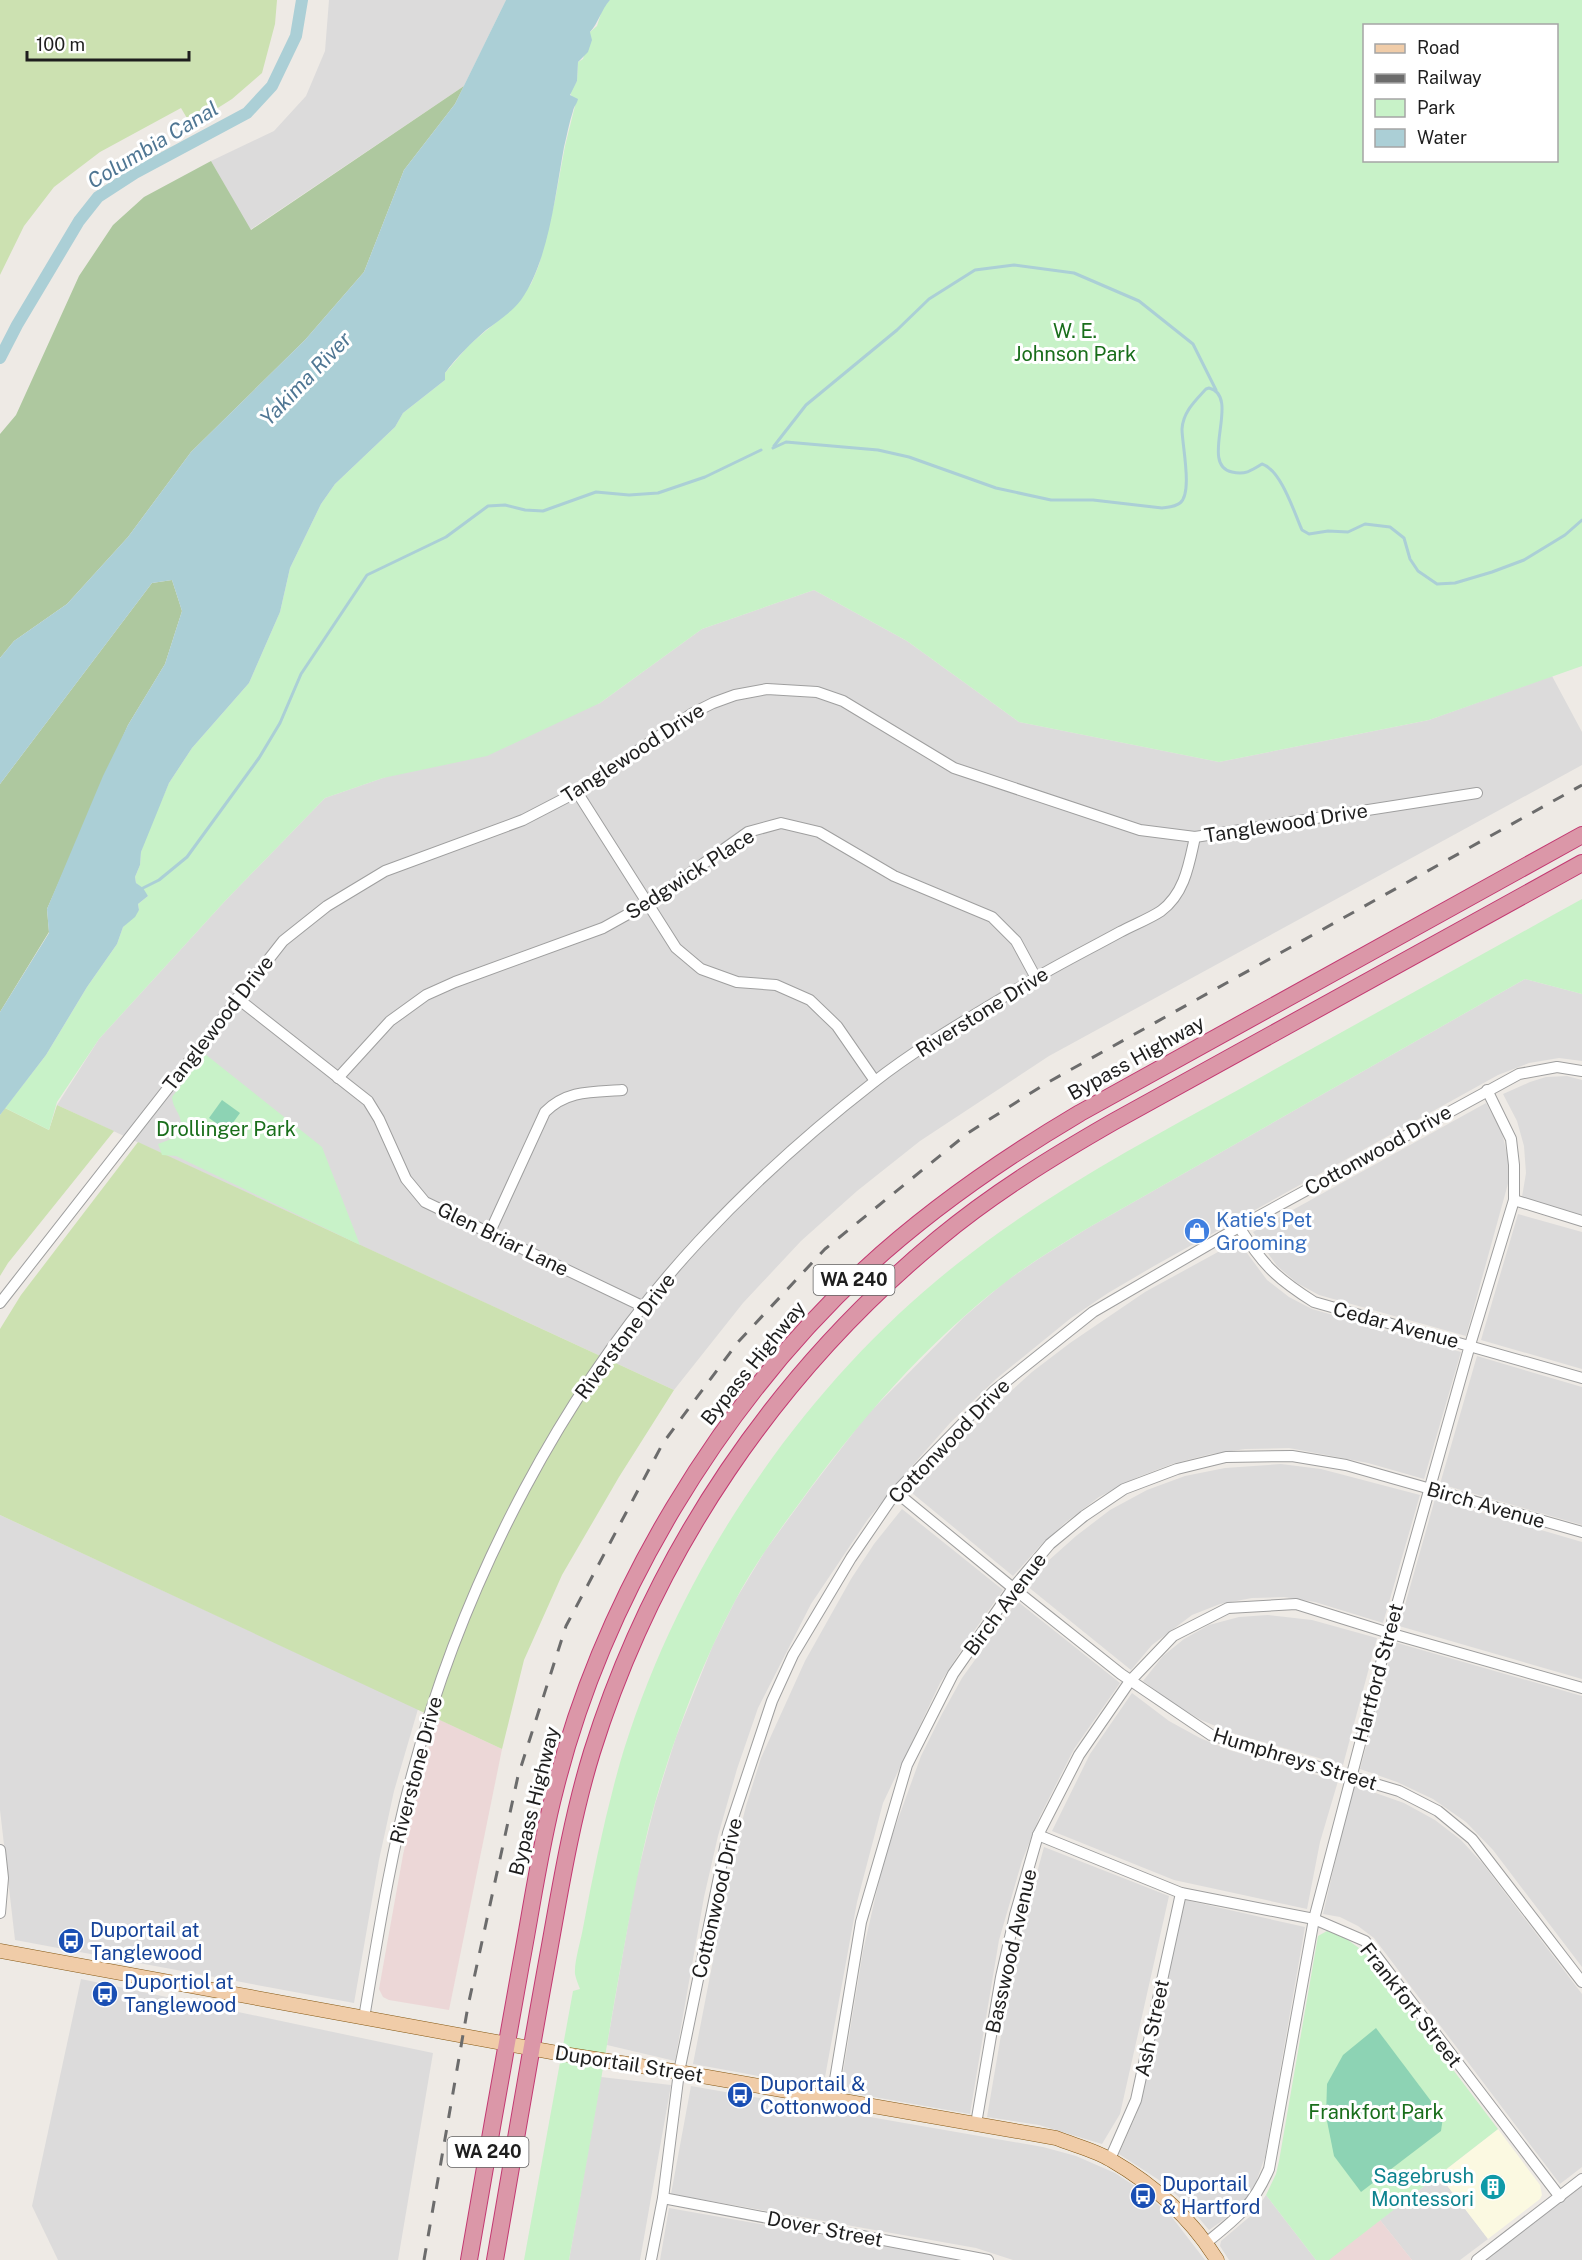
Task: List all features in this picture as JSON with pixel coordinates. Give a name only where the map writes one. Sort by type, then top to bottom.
[{"type":"highway","name":"Bypass Highway","points":[[469,2260],[555,1788],[576,1720],[605,1642],[635,1577],[694,1474],[736,1414],[820,1314],[866,1269],[964,1188],[1024,1146],[1582,835]]},
{"type":"highway","name":"WA 240","points":[[495,2260],[569,1845],[591,1754],[620,1672],[655,1594],[688,1533],[749,1439],[804,1369],[856,1313],[939,1238],[1004,1190],[1058,1154],[1582,863]]},
{"type":"main road","name":"Duportail Street","points":[[0,1951],[532,2048],[1056,2138],[1110,2159],[1167,2199],[1206,2243],[1217,2260]]},
{"type":"street","name":"Tanglewood Drive","points":[[0,1303],[283,941],[327,906],[385,872],[523,820],[577,792],[693,712],[735,695],[767,689],[817,692],[843,701],[954,768],[1140,830],[1195,837],[1477,794]]},
{"type":"street","points":[[577,792],[676,948],[701,969],[737,981],[776,985],[810,1000],[837,1026],[875,1081]]},
{"type":"street","name":"Sedgwick Place","points":[[338,1078],[390,1021],[426,995],[455,982],[603,928],[648,903],[748,832],[781,823],[819,832],[894,876],[992,917],[1016,941],[1036,978]]},
{"type":"street","name":"Riverstone Drive","points":[[364,2018],[402,1814],[431,1710],[457,1636],[513,1510],[570,1411],[642,1306],[700,1241],[781,1158],[875,1081],[945,1033],[1036,978],[1163,909],[1183,885],[1195,837]]},
{"type":"street","name":"Glen Briar Lane","points":[[237,998],[368,1101],[379,1119],[406,1179],[425,1202],[642,1306]]},
{"type":"street","name":"Cottonwood Drive","points":[[651,2260],[663,2198],[679,2072],[728,1833],[772,1701],[794,1655],[839,1577],[896,1492],[994,1391],[1093,1312],[1239,1227],[1519,1074],[1557,1067],[1582,1071]]},
{"type":"street","points":[[489,1234],[545,1112],[566,1096],[622,1090]]},
{"type":"street","name":"Hartford Street","points":[[1206,2243],[1244,2212],[1259,2192],[1269,2169],[1314,1919],[1350,1776],[1470,1345],[1514,1200],[1512,1139],[1487,1090]]},
{"type":"street","points":[[1514,1200],[1582,1221]]},
{"type":"street","name":"Cedar Avenue","points":[[1239,1227],[1258,1257],[1283,1283],[1314,1302],[1582,1378]]},
{"type":"street","name":"Birch Avenue","points":[[832,2098],[861,1922],[907,1765],[953,1674],[1013,1588],[1050,1544],[1084,1516],[1124,1489],[1177,1469],[1226,1457],[1292,1456],[1346,1465],[1582,1533]]},
{"type":"street","name":"Humphreys Street","points":[[896,1492],[1130,1681],[1211,1735],[1399,1791],[1438,1811],[1472,1839],[1582,1982]]},
{"type":"street","name":"Basswood Avenue","points":[[976,2124],[1014,1915],[1038,1835],[1079,1755],[1130,1681],[1173,1636],[1228,1608],[1296,1604],[1582,1688]]},
{"type":"street","name":"Frankfort Street","points":[[1038,1835],[1180,1893],[1314,1919],[1365,1941],[1560,2197]]},
{"type":"street","points":[[0,1850],[3,1878],[0,1913]]},
{"type":"street","name":"Ash Street","points":[[1110,2159],[1136,2100],[1180,1893]]},
{"type":"street","points":[[1477,2260],[1582,2179]]},
{"type":"street","name":"Dover Street","points":[[663,2198],[988,2260]]},
{"type":"shaded area","points":[[329,0],[506,0],[464,86],[250,230],[211,161],[274,131],[306,96],[325,51]]},
{"type":"shaded area","points":[[814,590],[907,641],[1019,722],[1219,762],[1429,720],[1552,676],[1582,732],[1582,765],[1049,1056],[920,1141],[857,1191],[801,1241],[743,1303],[674,1390],[57,1105],[99,1039],[225,901],[325,798],[600,703],[702,629]]},
{"type":"shaded area","points":[[1525,979],[1582,994],[1582,1061],[1559,1058],[1529,1063],[1498,1075],[1108,1293],[1071,1318],[996,1379],[950,1423],[912,1466],[868,1519],[811,1604],[758,1708],[737,1769],[718,1836],[704,1897],[675,2061],[607,2045],[635,1884],[655,1804],[676,1737],[713,1645],[736,1599],[765,1551],[866,1416],[964,1317],[1006,1281],[1043,1256],[1088,1228]]},
{"type":"shaded area","points":[[1567,1076],[1582,1080],[1582,1215],[1522,1197],[1526,1173],[1524,1146],[1517,1121],[1503,1094],[1546,1077]]},
{"type":"shaded area","points":[[1486,1103],[1502,1133],[1508,1158],[1509,1180],[1466,1336],[1319,1295],[1297,1283],[1277,1266],[1253,1232]]},
{"type":"shaded area","points":[[1518,1214],[1582,1232],[1582,1369],[1481,1340]]},
{"type":"shaded area","points":[[1238,1241],[1267,1280],[1289,1297],[1312,1309],[1461,1352],[1424,1479],[1368,1463],[1289,1448],[1245,1449],[1211,1454],[1172,1464],[1138,1477],[1099,1497],[1066,1522],[1013,1576],[912,1493],[952,1448],[1032,1372],[1145,1292]]},
{"type":"shaded area","points":[[1477,1356],[1582,1387],[1582,1525],[1440,1484]]},
{"type":"shaded area","points":[[1281,1464],[1321,1469],[1420,1495],[1383,1623],[1315,1602],[1284,1597],[1252,1598],[1220,1604],[1192,1615],[1152,1645],[1131,1670],[1027,1586],[1048,1561],[1076,1536],[1110,1510],[1147,1490],[1185,1476],[1225,1468]]},
{"type":"shaded area","points":[[1435,1499],[1582,1542],[1582,1679],[1399,1626]]},
{"type":"shaded area","points":[[902,1509],[1003,1590],[940,1683],[883,1803],[857,1902],[823,2088],[693,2064],[732,1862],[761,1758],[805,1661],[851,1579],[874,1544]]},
{"type":"shaded area","points":[[0,1515],[418,1709],[394,1791],[379,1860],[354,2003],[15,1940],[0,1810]]},
{"type":"shaded area","points":[[1017,1601],[1120,1683],[1074,1749],[1039,1818],[1022,1861],[999,1940],[970,2114],[840,2091],[863,1951],[885,1855],[921,1756],[942,1714],[962,1678]]},
{"type":"shaded area","points":[[1268,1615],[1312,1620],[1377,1638],[1343,1765],[1232,1733],[1201,1720],[1143,1681],[1163,1656],[1184,1639],[1209,1625],[1239,1617]]},
{"type":"shaded area","points":[[1394,1642],[1582,1696],[1582,1967],[1493,1850],[1466,1822],[1433,1799],[1397,1782],[1360,1769]]},
{"type":"shaded area","points":[[1132,1693],[1169,1721],[1200,1738],[1229,1750],[1338,1781],[1320,1842],[1307,1909],[1174,1880],[1052,1831],[1090,1754]]},
{"type":"shaded area","points":[[438,1719],[502,1749],[449,2010],[389,2000],[383,1997],[379,1989],[403,1855],[423,1767]]},
{"type":"shaded area","points":[[1353,1785],[1404,1803],[1435,1820],[1461,1840],[1483,1864],[1582,1994],[1582,2167],[1560,2184],[1374,1938],[1358,1926],[1340,1917],[1323,1914]]},
{"type":"shaded area","points":[[1044,1847],[1169,1896],[1120,2114],[1102,2144],[1039,2125],[987,2117],[1015,1953]]},
{"type":"shaded area","points":[[1185,1900],[1305,1927],[1265,2157],[1256,2182],[1245,2200],[1229,2216],[1209,2230],[1186,2203],[1159,2180],[1119,2154],[1137,2113]]},
{"type":"shaded area","points":[[81,1979],[433,2053],[398,2260],[58,2260],[32,2206]]},
{"type":"shaded area","points":[[601,2077],[671,2085],[640,2260],[569,2260]]},
{"type":"shaded area","points":[[691,2086],[1043,2147],[1076,2156],[1115,2173],[1141,2190],[1171,2216],[1205,2260],[1013,2260],[976,2248],[671,2194]]},
{"type":"shaded area","points":[[1498,2129],[1540,2185],[1542,2195],[1540,2199],[1488,2239],[1439,2175]]},
{"type":"shaded area","points":[[1439,2175],[1488,2239],[1460,2260],[1412,2260],[1380,2220]]},
{"type":"shaded area","points":[[1582,2186],[1582,2260],[1486,2260]]},
{"type":"shaded area","points":[[1266,2195],[1316,2260],[1229,2260],[1220,2246],[1221,2241],[1254,2213]]},
{"type":"shaded area","points":[[669,2208],[963,2260],[660,2260]]},
{"type":"shaded area","points":[[1380,2220],[1412,2260],[1327,2260],[1330,2258]]},
{"type":"green space","points":[[0,0],[277,0],[275,24],[262,73],[232,99],[191,125],[181,108],[100,152],[54,187],[24,226],[0,275]]},
{"type":"green space","name":"W. E. Johnson Park","points":[[610,0],[1582,0],[1582,666],[1429,720],[1219,762],[1019,722],[907,641],[814,590],[702,629],[600,703],[487,756],[383,778],[325,798],[225,901],[99,1039],[57,1102],[49,1130],[5,1108],[46,1055],[87,987],[117,944],[123,927],[139,910],[138,904],[148,896],[136,883],[135,877],[145,839],[169,783],[192,748],[249,683],[280,612],[290,568],[321,504],[335,484],[395,427],[403,413],[445,380],[445,373],[469,345],[511,310],[531,284],[539,265],[575,106],[570,92],[577,81],[578,62],[583,59],[590,32],[597,26],[603,7]]},
{"type":"green space","points":[[464,86],[455,104],[404,170],[364,272],[305,340],[191,452],[128,537],[67,604],[14,641],[0,658],[0,434],[16,415],[79,276],[113,225],[144,197],[211,161],[251,230]]},
{"type":"green space","points":[[172,580],[182,611],[165,664],[128,725],[47,909],[49,932],[0,1012],[0,784],[152,583]]},
{"type":"green space","points":[[1582,899],[1582,994],[1525,979],[1047,1253],[977,1305],[948,1331],[894,1386],[844,1444],[773,1540],[742,1588],[711,1650],[690,1700],[663,1777],[643,1851],[569,2260],[524,2260],[573,1991],[580,1989],[575,1974],[576,1963],[594,1873],[615,1781],[638,1707],[668,1635],[704,1564],[746,1496],[792,1431],[844,1370],[899,1314],[957,1264],[1024,1215],[1129,1150]]},
{"type":"green space","name":"Drollinger Park","points":[[205,1054],[322,1147],[360,1245],[176,1156],[162,1155],[158,1144],[174,1138],[181,1125],[172,1097]]},
{"type":"green space","points":[[222,1100],[240,1113],[227,1131],[209,1118]]},
{"type":"green space","points":[[57,1105],[114,1131],[0,1276],[0,1115],[5,1108],[49,1130]]},
{"type":"green space","points":[[138,1142],[674,1390],[619,1477],[562,1575],[524,1660],[502,1749],[0,1515],[0,1329],[21,1295]]},
{"type":"green space","name":"Frankfort Park","points":[[1327,1931],[1341,1935],[1363,1951],[1498,2129],[1329,2260],[1316,2260],[1266,2195],[1276,2174],[1279,2161],[1318,1936]]},
{"type":"green space","points":[[1376,2028],[1443,2117],[1441,2131],[1361,2192],[1334,2156],[1326,2116],[1327,2084],[1343,2055]]},
{"type":"water","name":"Yakima River","points":[[506,0],[610,0],[590,32],[592,40],[588,52],[578,62],[577,81],[570,95],[578,99],[573,109],[564,147],[545,247],[531,284],[521,300],[505,316],[486,330],[454,361],[445,373],[445,380],[403,413],[395,427],[335,484],[321,504],[290,568],[280,612],[249,683],[192,748],[169,783],[141,852],[140,865],[135,877],[136,883],[148,896],[138,904],[139,910],[135,917],[123,927],[117,944],[87,987],[46,1055],[0,1115],[0,1012],[49,933],[47,909],[103,776],[128,725],[165,664],[182,611],[172,580],[152,583],[0,784],[0,658],[14,641],[67,604],[128,537],[191,452],[305,340],[364,272],[404,170],[455,104]]},
{"type":"waterway","name":"Columbia Canal","points":[[0,358],[79,221],[98,197],[135,173],[247,113],[272,86],[296,36],[302,0]]},
{"type":"waterway","points":[[774,446],[806,405],[897,330],[929,299],[975,270],[1014,265],[1074,273],[1139,301],[1193,344],[1216,390]]},
{"type":"waterway","points":[[773,448],[786,442],[878,450],[909,457],[996,488],[1051,500],[1093,500],[1162,508],[1171,507],[1180,503],[1186,489],[1183,423],[1190,407],[1209,388],[1218,394],[1222,404],[1218,444],[1223,467],[1232,472],[1241,473],[1262,464],[1269,468],[1286,492],[1302,530],[1309,534],[1328,531],[1348,532],[1365,524],[1390,527],[1404,538],[1410,559],[1418,571],[1437,584],[1455,583],[1524,560],[1565,535],[1582,520]]},
{"type":"waterway","points":[[143,888],[159,880],[187,857],[259,758],[280,723],[301,674],[367,575],[446,537],[488,506],[505,505],[525,510],[543,511],[596,492],[629,495],[658,493],[705,477],[761,450]]},
{"type":"railway","points":[[424,2260],[468,2006],[518,1776],[566,1626],[663,1443],[738,1342],[825,1249],[968,1133],[1045,1084],[1582,785]]},
{"type":"place","name":"Katie's Pet Grooming","points":[[1197,1231]]},
{"type":"place","name":"Duportail at Tanglewood","points":[[71,1941]]},
{"type":"place","name":"Duportiol at Tanglewood","points":[[105,1994]]},
{"type":"place","name":"Duportail & Cottonwood","points":[[740,2095]]},
{"type":"place","name":"Sagebrush Montessori","points":[[1493,2187]]},
{"type":"place","name":"Duportail & Hartford","points":[[1143,2196]]}]
